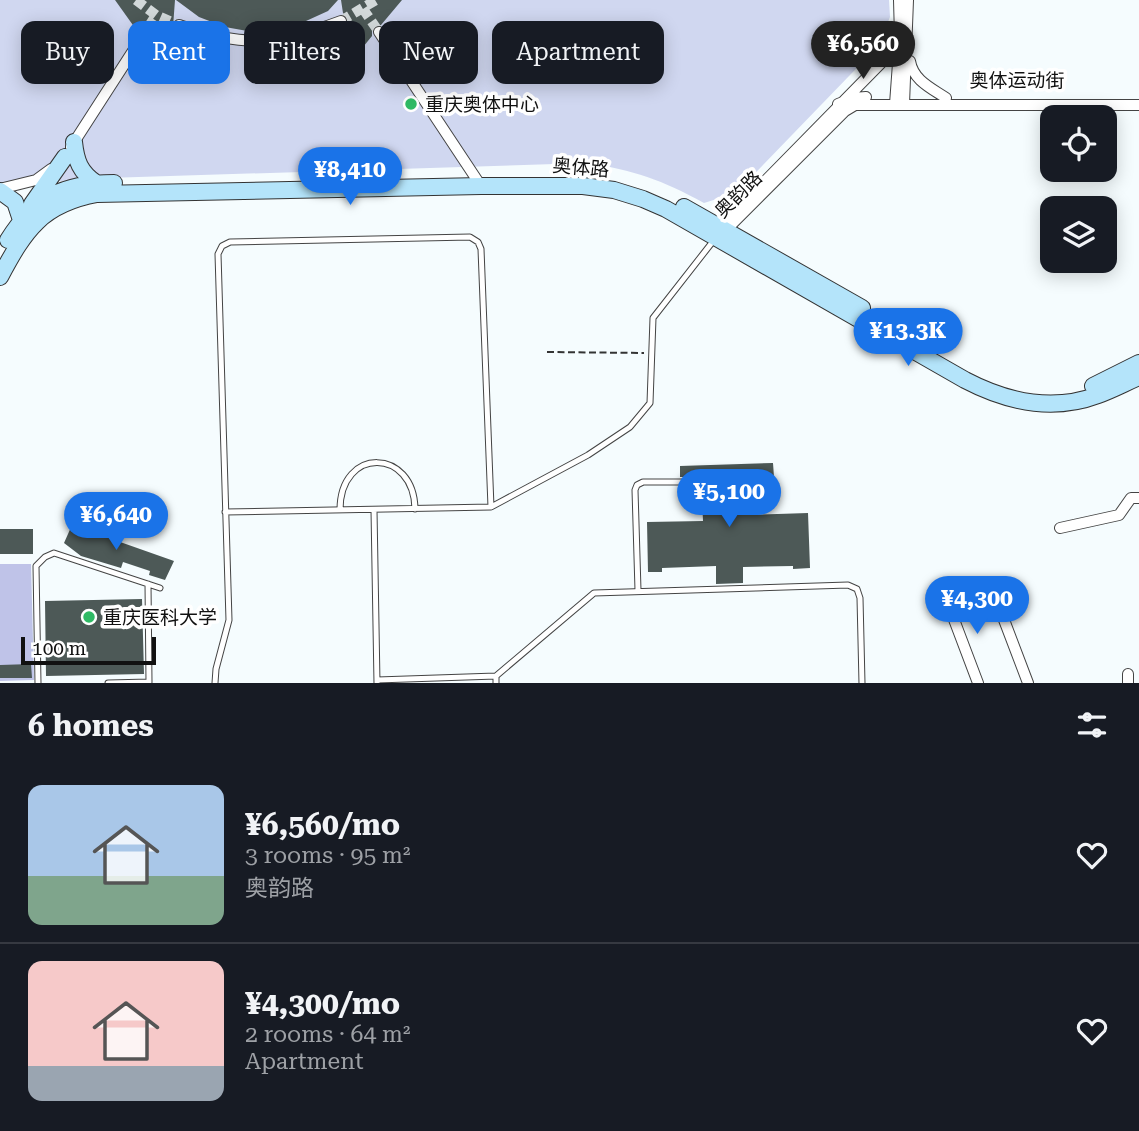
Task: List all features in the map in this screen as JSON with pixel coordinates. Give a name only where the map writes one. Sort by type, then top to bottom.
[{"type":"main road","points":[[74,142],[79,167],[96,183]]},
{"type":"main road","points":[[21,220],[65,157]]},
{"type":"main road","name":"奥体路","points":[[0,277],[27,230],[42,216],[78,197],[97,194],[478,181],[550,175],[616,181],[647,189],[670,199],[721,231],[984,379],[1001,386],[1056,394],[1139,377]]},
{"type":"main road","name":"奥体路","points":[[0,255],[21,220],[34,206],[52,194],[74,186],[96,183],[478,181]]},
{"type":"main road","points":[[0,190],[15,202],[21,220]]},
{"type":"main road","points":[[1113,383],[1139,352]]},
{"type":"main road","name":"奥体路","points":[[1113,383],[1139,362]]},
{"type":"main road","points":[[1113,383],[1139,385]]},
{"type":"street","points":[[900,0],[904,37],[913,72],[946,98]]},
{"type":"street","points":[[838,104],[860,97],[900,101],[908,0]]},
{"type":"street","name":"奥韵路","points":[[721,231],[904,37]]},
{"type":"street","points":[[0,190],[36,180],[65,157],[128,59]]},
{"type":"street","points":[[413,84],[478,181]]},
{"type":"street","name":"奥体运动街","points":[[900,101],[946,98],[1139,98]]},
{"type":"street","name":"奥韵路","points":[[721,231],[845,111],[860,104],[900,101]]},
{"type":"street","name":"奥体运动街","points":[[900,101],[1139,105]]},
{"type":"street","points":[[1060,528],[1119,515],[1131,498],[1139,498]]},
{"type":"street","points":[[990,583],[1028,683]]},
{"type":"street","points":[[947,601],[978,683]]},
{"type":"lane","points":[[226,512],[491,507],[588,455],[630,427],[650,403],[653,318],[721,231]]},
{"type":"lane","points":[[215,683],[229,620],[218,254],[222,246],[230,242],[470,237],[478,242],[481,250],[491,507]]},
{"type":"lane","points":[[340,510],[341,489],[346,479],[355,470],[377,463],[399,470],[408,479],[413,489],[415,509]]},
{"type":"lane","points":[[638,590],[635,490],[643,482],[697,482]]},
{"type":"lane","points":[[374,510],[378,682],[496,680],[594,593],[848,585],[857,589],[860,598],[862,683]]},
{"type":"lane","points":[[38,683],[36,566],[45,557],[54,553],[160,587]]},
{"type":"lane","points":[[108,683],[149,682],[148,584]]},
{"type":"path","points":[[547,352],[652,354]]},
{"type":"shaded area","name":"重庆奥体中心","points":[[0,0],[889,0],[890,17],[879,45],[736,193],[704,203],[647,177],[586,163],[107,178],[0,185]]},
{"type":"shaded area","points":[[0,564],[31,564],[34,680],[0,681]]},
{"type":"building","points":[[115,0],[175,0],[173,21],[130,21]]},
{"type":"building","points":[[176,0],[338,0],[328,11],[306,21],[244,21],[244,30],[230,28],[230,21],[209,21],[199,17]]},
{"type":"building","points":[[341,0],[402,0],[384,21],[379,21],[379,26],[372,28],[372,36],[365,45],[365,21],[348,21],[343,13]]},
{"type":"building","points":[[773,463],[774,477],[749,478],[750,515],[808,513],[810,568],[743,567],[743,583],[716,584],[716,566],[662,568],[662,572],[648,572],[647,522],[703,521],[701,477],[680,477],[680,466]]},
{"type":"building","points":[[72,525],[174,561],[165,580],[149,575],[150,571],[123,562],[121,568],[81,556],[64,543]]},
{"type":"building","points":[[0,529],[33,529],[33,554],[0,554]]},
{"type":"building","points":[[142,599],[144,674],[46,676],[45,601]]},
{"type":"building","points":[[31,664],[32,678],[0,678],[0,665]]},
{"type":"tunnel","points":[[136,0],[156,15],[170,21]]},
{"type":"tunnel","points":[[341,21],[376,0]]},
{"type":"tunnel","points":[[363,9],[379,32]]},
{"type":"tunnel","points":[[152,21],[156,15]]},
{"type":"place","name":"重庆奥体中心","points":[[411,104]]},
{"type":"place","name":"重庆医科大学","points":[[89,617]]}]
